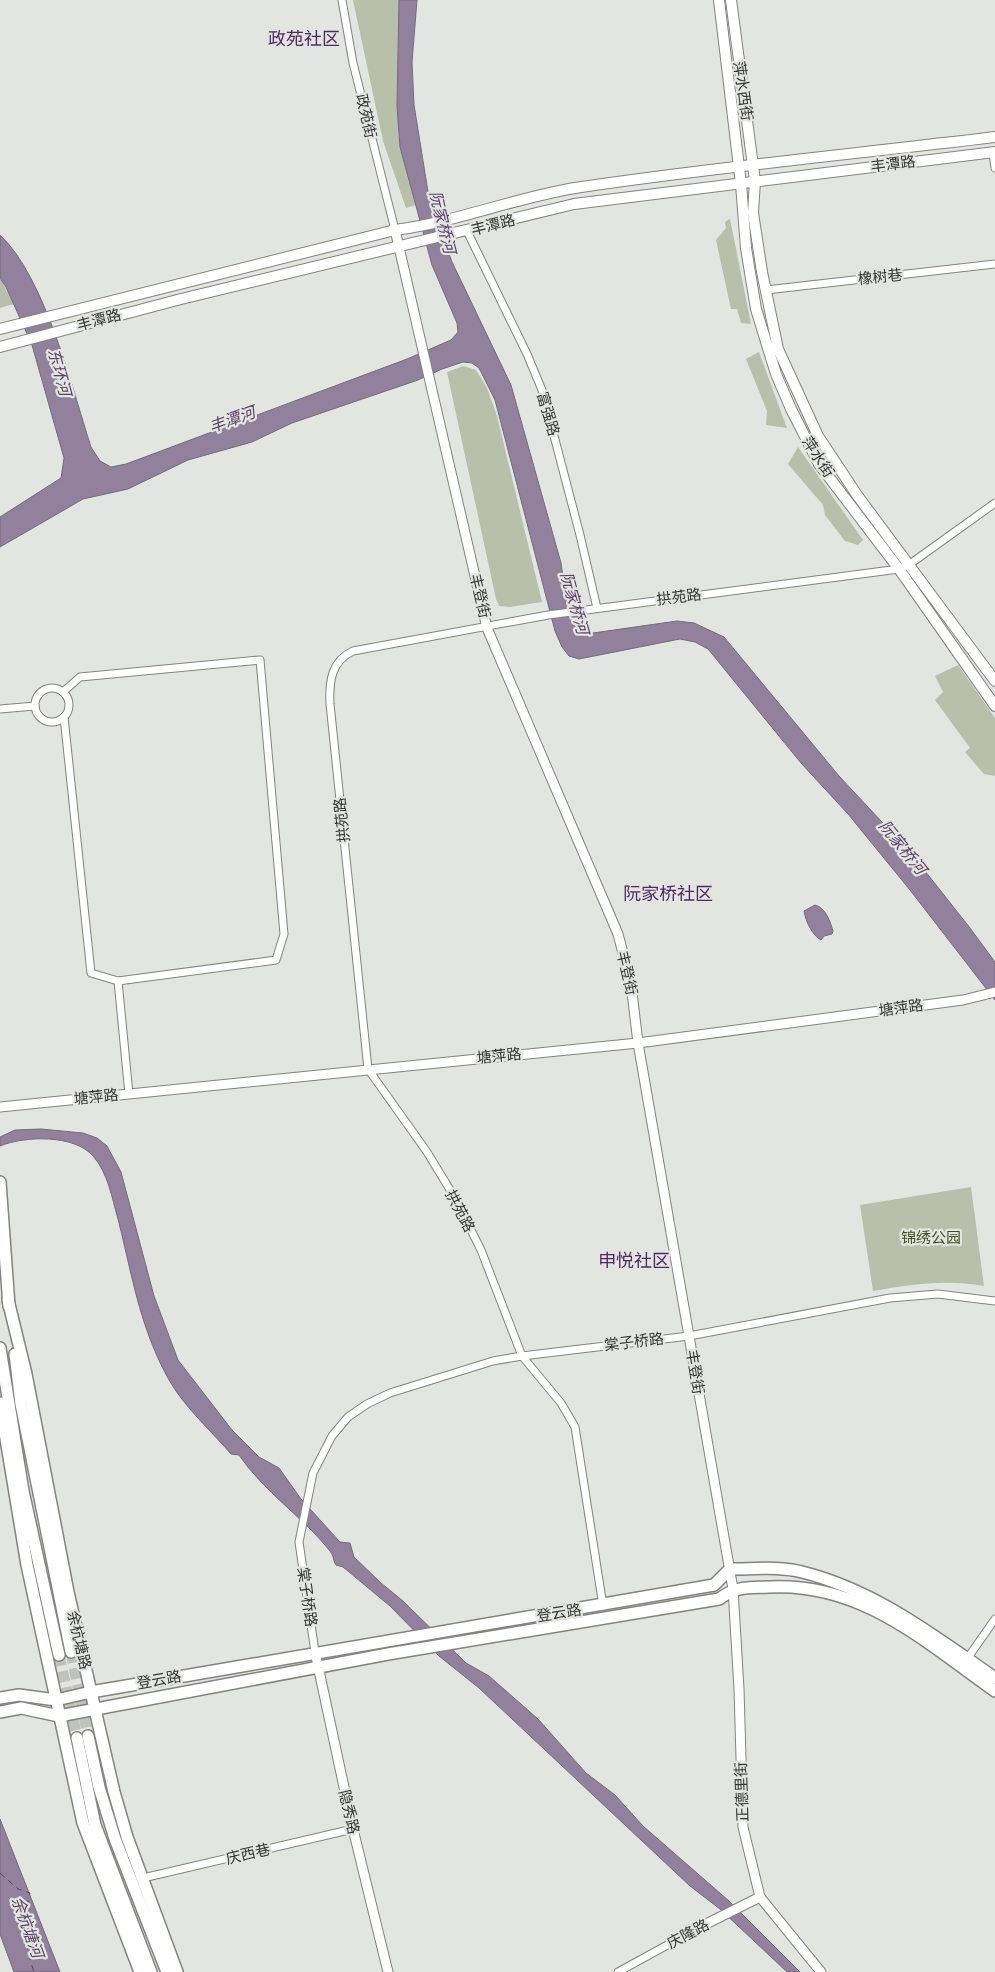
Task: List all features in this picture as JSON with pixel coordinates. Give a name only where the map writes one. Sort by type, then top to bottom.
[{"type":"main road","name":"萍水西街","points":[[719,0],[739,167]]},
{"type":"main road","name":"萍水西街","points":[[731,0],[755,181]]},
{"type":"main road","name":"丰潭路","points":[[0,329],[395,230],[448,220],[572,189],[754,164],[995,137]]},
{"type":"main road","name":"丰潭路","points":[[0,346],[574,204],[994,152]]},
{"type":"main road","name":"萍水街","points":[[739,167],[742,184],[746,248],[756,309],[776,374],[790,409],[820,464],[899,568],[995,706]]},
{"type":"main road","name":"萍水街","points":[[755,181],[753,213],[778,350],[818,436],[857,494],[995,681]]},
{"type":"main road","name":"余杭塘路","points":[[0,1182],[8,1300],[21,1404],[71,1652]]},
{"type":"main road","name":"余杭塘路","points":[[8,1300],[26,1374],[68,1592],[114,1792],[177,1972]]},
{"type":"main road","name":"余杭塘路","points":[[0,1348],[23,1491],[59,1656]]},
{"type":"main road","points":[[0,1403],[27,1566],[83,1823],[140,1972]]},
{"type":"main road","name":"登云路","points":[[56,1700],[315,1652],[603,1606],[714,1586],[730,1569]]},
{"type":"main road","points":[[730,1569],[801,1571],[853,1589],[884,1603],[995,1678]]},
{"type":"main road","name":"登云路","points":[[60,1716],[318,1669],[388,1654],[719,1599],[733,1589],[800,1587],[840,1595],[891,1617],[995,1690]]},
{"type":"main road","points":[[0,1698],[19,1694],[56,1700]]},
{"type":"main road","points":[[0,1712],[21,1708],[60,1716]]},
{"type":"main road","points":[[152,1972],[95,1825],[82,1737],[100,1787],[115,1839],[167,1972]]},
{"type":"street","name":"政苑街","points":[[342,0],[353,63],[395,230]]},
{"type":"street","points":[[994,152],[995,168]]},
{"type":"street","points":[[395,230],[399,246]]},
{"type":"street","name":"富强路","points":[[467,231],[527,354],[542,390],[597,608]]},
{"type":"street","name":"丰登街","points":[[399,246],[425,352],[487,628],[618,934],[632,984],[638,1043],[733,1589]]},
{"type":"street","name":"橡树巷","points":[[766,290],[995,264]]},
{"type":"street","name":"拱苑路","points":[[603,1606],[575,1427],[562,1403],[522,1356],[481,1250],[456,1198],[427,1152],[368,1069],[330,704],[331,678],[339,660],[353,651],[580,610],[899,568],[910,564],[995,503]]},
{"type":"street","points":[[64,692],[80,677],[260,660],[284,934],[276,960],[118,981],[91,973],[64,718],[69,702],[64,692],[53,688],[38,695],[35,706],[39,716],[44,720],[54,722],[64,718]]},
{"type":"street","points":[[0,709],[35,706]]},
{"type":"street","points":[[118,981],[128,1094]]},
{"type":"street","name":"塘萍路","points":[[0,1107],[638,1043],[991,993]]},
{"type":"street","name":"棠子桥路","points":[[315,1652],[299,1542],[313,1473],[332,1436],[348,1417],[390,1392],[493,1361],[689,1336],[890,1298],[938,1294],[995,1301]]},
{"type":"street","name":"正德里街","points":[[733,1589],[739,1689],[743,1827],[760,1897],[821,1972]]},
{"type":"street","points":[[967,1659],[995,1619]]},
{"type":"street","name":"隐秀路","points":[[315,1652],[353,1829],[388,1972]]},
{"type":"street","name":"庆西巷","points":[[143,1878],[353,1829]]},
{"type":"street","name":"庆隆路","points":[[618,1972],[760,1897]]},
{"type":"green space","points":[[353,0],[399,0],[400,147],[416,205],[406,208],[383,141]]},
{"type":"green space","points":[[730,219],[751,324],[741,323],[737,309],[731,309],[716,240],[726,228],[725,222]]},
{"type":"green space","points":[[0,278],[14,304],[0,308]]},
{"type":"green space","points":[[759,352],[787,428],[766,425],[767,411],[746,359]]},
{"type":"green space","points":[[463,366],[476,370],[487,388],[497,416],[542,602],[510,607],[499,606],[496,599],[447,372]]},
{"type":"green space","points":[[798,447],[863,540],[858,545],[845,541],[825,515],[823,505],[788,464]]},
{"type":"green space","points":[[958,665],[995,718],[995,776],[984,774],[965,752],[970,748],[935,700],[943,692],[935,676]]},
{"type":"green space","name":"锦绣公园","points":[[971,1187],[984,1286],[928,1283],[873,1291],[860,1205]]},
{"type":"water","points":[[399,0],[417,0],[412,62],[414,105],[429,198],[452,262],[511,385],[561,563],[566,597],[575,626],[580,632],[586,634],[677,621],[694,623],[724,637],[839,776],[910,852],[970,928],[995,962],[995,1000],[910,890],[848,814],[801,763],[708,649],[695,642],[680,639],[579,659],[569,656],[562,647],[555,631],[495,400],[479,368],[472,363],[463,362],[442,369],[418,380],[292,423],[252,442],[188,460],[128,489],[83,499],[0,547],[0,517],[61,478],[64,458],[32,345],[6,287],[0,278],[0,235],[16,254],[31,278],[44,305],[66,365],[91,447],[100,461],[111,467],[126,464],[407,359],[451,340],[458,332],[457,323],[432,265],[400,147],[397,106]]},
{"type":"water","points":[[815,905],[825,912],[833,931],[832,934],[824,936],[821,940],[810,928],[804,911]]},
{"type":"water","points":[[41,1129],[83,1133],[97,1138],[107,1146],[121,1172],[154,1296],[178,1360],[232,1430],[259,1457],[279,1468],[301,1499],[340,1542],[350,1543],[354,1557],[381,1583],[403,1601],[466,1663],[489,1676],[538,1719],[586,1773],[615,1795],[643,1826],[729,1901],[800,1972],[787,1972],[720,1909],[690,1886],[479,1688],[439,1656],[390,1606],[343,1567],[336,1565],[331,1553],[308,1527],[260,1481],[239,1455],[231,1454],[195,1415],[172,1385],[152,1343],[144,1322],[106,1178],[93,1156],[85,1149],[74,1144],[48,1139],[22,1140],[0,1146],[0,1137],[15,1130]]},
{"type":"water","name":"余杭塘河","points":[[0,1819],[60,1972],[14,1972],[0,1934]]},
{"type":"ferry route","points":[[0,1873],[18,1889],[30,1893],[25,1923],[28,1952],[34,1972]]},
{"type":"tunnel","points":[[71,1652],[88,1736]]},
{"type":"tunnel","points":[[59,1655],[77,1738]]},
{"type":"district","name":"政苑社区","points":[[304,39]]},
{"type":"district","name":"阮家桥社区","points":[[668,894]]},
{"type":"district","name":"申悦社区","points":[[634,1261]]},
{"type":"water label","name":"阮家桥河","points":[[443,222]]},
{"type":"water label","name":"东环河","points":[[60,372]]},
{"type":"water label","name":"丰潭河","points":[[232,419]]},
{"type":"water label","name":"阮家桥河","points":[[575,603]]},
{"type":"water label","name":"阮家桥河","points":[[903,847]]}]
